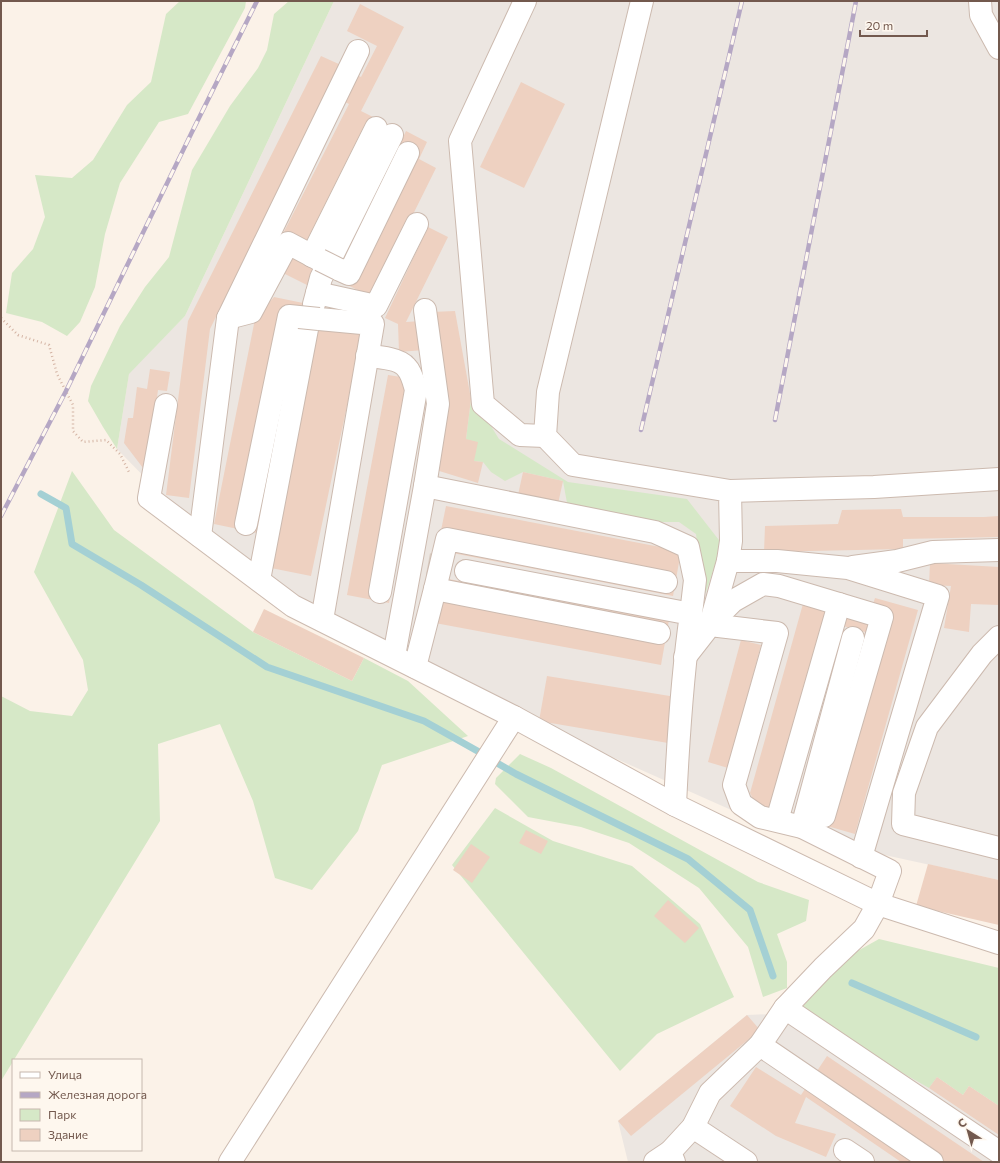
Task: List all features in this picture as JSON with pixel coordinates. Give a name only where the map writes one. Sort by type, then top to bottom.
[{"type":"lane","points":[[525,1],[460,141],[483,404],[520,435],[545,436],[573,465],[730,491],[874,487],[999,479]]},
{"type":"lane","points":[[545,436],[548,392],[642,1]]},
{"type":"lane","points":[[980,1],[981,14],[999,48]]},
{"type":"lane","points":[[200,536],[228,318],[358,51]]},
{"type":"lane","points":[[258,580],[311,313],[321,278],[384,131],[323,262]]},
{"type":"lane","points":[[228,318],[251,312],[288,243],[349,274],[408,153]]},
{"type":"lane","points":[[246,524],[289,316],[376,306],[417,224]]},
{"type":"lane","points":[[394,656],[420,563],[425,486],[438,404],[425,310]]},
{"type":"lane","points":[[311,313],[373,324],[322,620]]},
{"type":"lane","points":[[367,356],[393,359],[406,366],[413,379],[416,390],[380,592]]},
{"type":"lane","points":[[166,405],[149,498],[293,606],[514,717],[675,805],[878,904],[999,944]]},
{"type":"lane","points":[[425,486],[655,532],[688,547],[695,580],[685,657],[675,805]]},
{"type":"lane","points":[[710,625],[728,561],[731,541],[730,491]]},
{"type":"lane","points":[[415,667],[447,539],[666,582]]},
{"type":"lane","points":[[848,568],[897,561],[933,552],[999,550]]},
{"type":"lane","points":[[728,561],[777,561],[848,568],[938,596],[861,857]]},
{"type":"lane","points":[[466,571],[691,614]]},
{"type":"lane","points":[[685,657],[710,625],[733,601],[763,584],[779,586],[882,617],[824,816]]},
{"type":"lane","points":[[435,589],[659,633]]},
{"type":"lane","points":[[780,810],[839,604]]},
{"type":"lane","points":[[666,1159],[693,1127],[710,1093],[760,1046],[785,1008],[823,968],[864,929],[878,904],[890,871],[802,828],[760,817],[741,804],[734,785],[777,632],[710,625]]},
{"type":"lane","points":[[999,637],[982,654],[927,727],[904,793],[903,824],[999,848]]},
{"type":"lane","points":[[802,828],[853,638]]},
{"type":"lane","points":[[230,1162],[514,717]]},
{"type":"lane","points":[[785,1008],[999,1152]]},
{"type":"lane","points":[[760,1046],[932,1162]]},
{"type":"lane","points":[[693,1127],[746,1162]]},
{"type":"lane","points":[[845,1150],[863,1162]]},
{"type":"path","points":[[1,318],[18,335],[49,345],[57,374],[72,405],[73,431],[83,442],[106,440],[120,454],[130,475],[149,498]]},
{"type":"shaded area","points":[[334,1],[999,1],[999,880],[871,852],[756,821],[538,724],[275,584],[163,496],[117,449],[129,373],[185,316]]},
{"type":"shaded area","points":[[797,1013],[937,1077],[963,1095],[969,1086],[999,1106],[999,1162],[628,1162],[618,1121],[747,1015]]},
{"type":"green space","points":[[180,1],[246,1],[245,8],[188,114],[159,122],[120,183],[105,234],[95,287],[80,322],[67,336],[42,322],[6,313],[12,273],[33,249],[45,217],[35,175],[72,178],[93,160],[127,105],[151,82],[166,14]]},
{"type":"green space","points":[[289,1],[334,1],[185,316],[129,374],[117,449],[88,401],[91,386],[120,326],[145,287],[169,257],[192,170],[230,106],[258,68],[267,50],[274,14]]},
{"type":"green space","points":[[471,399],[476,402],[499,439],[568,482],[687,499],[722,544],[706,592],[699,603],[698,551],[696,534],[679,522],[647,522],[584,512],[567,503],[563,481],[523,472],[505,481],[491,472],[483,462],[474,461],[466,439]]},
{"type":"green space","points":[[72,471],[114,530],[253,632],[352,681],[364,658],[408,681],[468,736],[382,765],[358,831],[312,890],[275,878],[253,801],[220,724],[158,744],[160,821],[14,1059],[12,1059],[12,1063],[1,1081],[1,696],[30,711],[72,716],[88,690],[83,660],[34,572]]},
{"type":"green space","points":[[520,754],[551,768],[758,882],[809,900],[806,921],[777,934],[787,962],[787,988],[763,997],[748,947],[699,888],[629,843],[581,827],[528,817],[495,784],[496,778]]},
{"type":"green space","points":[[495,808],[553,841],[632,866],[700,924],[734,997],[657,1034],[620,1071],[452,865]]},
{"type":"green space","points":[[879,939],[999,968],[999,1106],[969,1086],[963,1095],[937,1077],[929,1088],[797,1013],[845,958]]},
{"type":"building","points":[[360,4],[404,27],[361,111],[389,125],[307,285],[267,265],[349,104],[343,101],[357,75],[361,77],[377,46],[347,31]]},
{"type":"building","points":[[321,56],[341,65],[210,329],[189,498],[166,495],[188,321]]},
{"type":"building","points":[[521,82],[565,104],[524,188],[480,167]]},
{"type":"building","points":[[406,131],[427,142],[419,159],[436,168],[372,297],[333,278]]},
{"type":"building","points":[[428,227],[448,237],[406,322],[422,321],[424,350],[399,352],[398,324],[385,318]]},
{"type":"building","points":[[274,297],[366,316],[311,576],[271,568],[318,329],[299,326],[257,533],[214,524],[255,319]]},
{"type":"building","points":[[455,311],[471,399],[466,439],[478,442],[474,461],[483,462],[478,483],[436,470],[431,312]]},
{"type":"building","points":[[150,369],[170,372],[167,391],[158,390],[147,469],[143,468],[124,443],[128,418],[133,418],[137,387],[147,389]]},
{"type":"building","points":[[388,375],[401,377],[406,384],[404,397],[426,401],[389,603],[347,595]]},
{"type":"building","points":[[523,472],[563,481],[558,504],[518,495]]},
{"type":"building","points":[[446,506],[681,551],[673,596],[437,550]]},
{"type":"building","points":[[901,509],[903,517],[999,516],[999,537],[903,539],[903,549],[764,552],[765,526],[838,524],[842,510]]},
{"type":"building","points":[[930,563],[999,567],[999,605],[971,604],[969,632],[944,628],[951,586],[929,585]]},
{"type":"building","points":[[443,578],[669,620],[661,665],[435,623]]},
{"type":"building","points":[[808,586],[873,604],[875,598],[918,610],[855,834],[813,822],[865,632],[843,626],[789,820],[760,812],[750,793]]},
{"type":"building","points":[[264,609],[364,658],[352,681],[253,632]]},
{"type":"building","points":[[741,640],[761,645],[728,768],[708,762]]},
{"type":"building","points":[[547,676],[676,697],[668,743],[539,721]]},
{"type":"building","points":[[526,830],[548,841],[541,854],[519,843]]},
{"type":"building","points":[[471,844],[490,857],[472,883],[453,870]]},
{"type":"building","points":[[928,864],[999,880],[999,925],[916,906]]},
{"type":"building","points":[[668,900],[699,928],[685,943],[654,916]]},
{"type":"building","points":[[747,1015],[760,1030],[631,1136],[618,1121]]},
{"type":"building","points":[[827,1056],[984,1162],[901,1162],[806,1097],[795,1123],[836,1134],[826,1157],[776,1136],[730,1106],[756,1067],[801,1095]]},
{"type":"building","points":[[937,1077],[963,1095],[969,1086],[999,1106],[999,1135],[929,1088]]},
{"type":"waterway","points":[[41,494],[66,508],[72,544],[141,585],[267,667],[424,721],[481,753]]},
{"type":"waterway","points":[[497,763],[516,774],[688,859],[750,910],[773,976]]},
{"type":"waterway","points":[[852,983],[976,1037]]},
{"type":"tunnel","points":[[428,564],[466,571]]},
{"type":"railway","points":[[1,516],[66,391],[257,1]]},
{"type":"railway","points":[[641,430],[742,1]]},
{"type":"railway","points":[[775,420],[856,1]]}]
